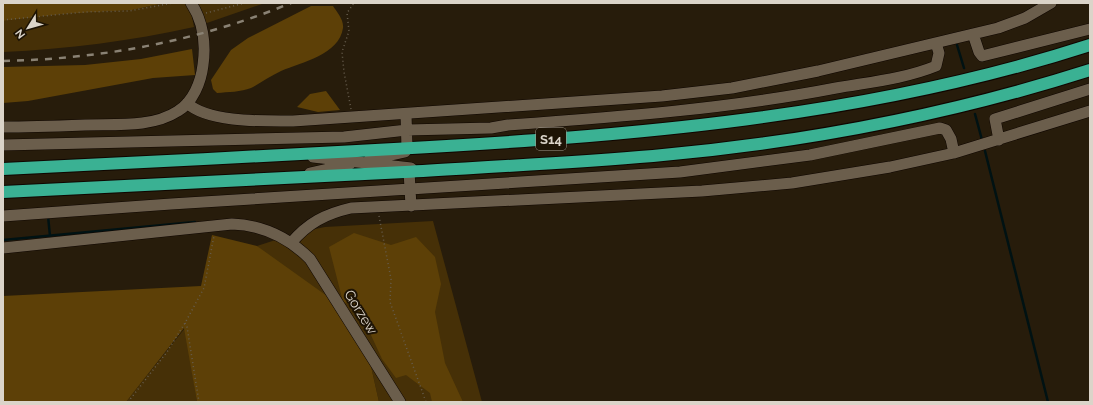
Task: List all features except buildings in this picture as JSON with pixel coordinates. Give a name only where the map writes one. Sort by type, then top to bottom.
[{"type":"highway","name":"S14","points":[[3,169],[427,147],[657,131],[855,103],[972,77],[1057,56],[1090,45]]},
{"type":"highway","name":"S14","points":[[3,192],[292,178],[654,155],[803,137],[964,104],[1090,70]]},
{"type":"street","points":[[3,128],[137,124],[161,120],[178,111],[187,103],[202,78],[204,56],[203,33],[198,15],[191,3]]},
{"type":"street","points":[[187,103],[200,112],[210,116],[258,121],[293,121],[662,96],[732,88],[818,71],[998,28],[1025,18],[1051,3]]},
{"type":"street","points":[[973,34],[979,52],[982,56],[1090,29]]},
{"type":"street","points":[[3,145],[344,137],[407,130],[491,128],[508,125],[642,115],[782,98],[884,80],[925,70],[936,66],[939,53],[936,43]]},
{"type":"street","points":[[999,140],[996,119],[1090,89]]},
{"type":"street","points":[[292,243],[309,225],[325,215],[351,208],[378,208],[702,191],[792,183],[890,167],[954,152],[999,140],[1090,111]]},
{"type":"street","points":[[406,114],[407,148]]},
{"type":"street","points":[[3,216],[680,172],[810,155],[940,128],[946,130],[951,139],[954,152]]},
{"type":"street","points":[[292,178],[427,147]]},
{"type":"street","points":[[290,154],[430,170]]},
{"type":"street","points":[[409,171],[411,206]]},
{"type":"street","name":"Gorzew","points":[[3,248],[232,224],[246,225],[273,233],[292,243],[310,259],[400,402]]},
{"type":"path","points":[[3,20],[85,12],[129,11],[173,3]]},
{"type":"path","points":[[198,15],[245,3]]},
{"type":"path","points":[[353,117],[344,72],[342,52],[348,31],[347,13],[354,3]]},
{"type":"path","points":[[378,208],[391,279],[390,302],[426,402]]},
{"type":"path","points":[[128,402],[167,352],[204,288],[216,226]]},
{"type":"path","points":[[185,323],[187,327],[199,402]]},
{"type":"shaded area","points":[[3,3],[164,3],[132,10],[64,14],[3,21]]},
{"type":"shaded area","points":[[164,3],[187,3],[194,16],[192,17],[194,27],[99,44],[3,52],[3,21],[64,14],[132,10]]},
{"type":"shaded area","points":[[195,3],[265,3],[204,24]]},
{"type":"shaded area","points":[[311,6],[333,6],[340,16],[343,28],[335,45],[309,61],[281,71],[251,88],[239,91],[217,93],[213,89],[211,80],[231,50],[248,38]]},
{"type":"shaded area","points":[[192,49],[195,75],[153,78],[28,101],[3,103],[3,67],[85,65],[141,59]]},
{"type":"shaded area","points":[[326,91],[340,110],[318,112],[297,107],[310,94]]},
{"type":"shaded area","points":[[433,221],[482,402],[379,402],[368,353],[257,246],[300,232],[325,227]]},
{"type":"shaded area","points":[[354,233],[391,245],[416,237],[435,257],[441,284],[435,312],[445,363],[463,402],[432,402],[430,393],[406,375],[396,378],[382,359],[358,307],[343,302],[329,247]]},
{"type":"shaded area","points":[[212,235],[257,246],[327,296],[368,353],[379,402],[197,402],[184,328],[126,402],[3,402],[3,296],[201,286]]},
{"type":"shaded area","points":[[185,328],[197,402],[126,402]]},
{"type":"waterway","points":[[957,45],[964,68]]},
{"type":"waterway","points":[[975,114],[982,140]]},
{"type":"waterway","points":[[985,151],[1048,402]]},
{"type":"waterway","points":[[48,216],[50,236]]},
{"type":"waterway","points":[[3,240],[195,222]]},
{"type":"railway","points":[[3,61],[77,56],[150,46],[221,28],[291,3]]}]
